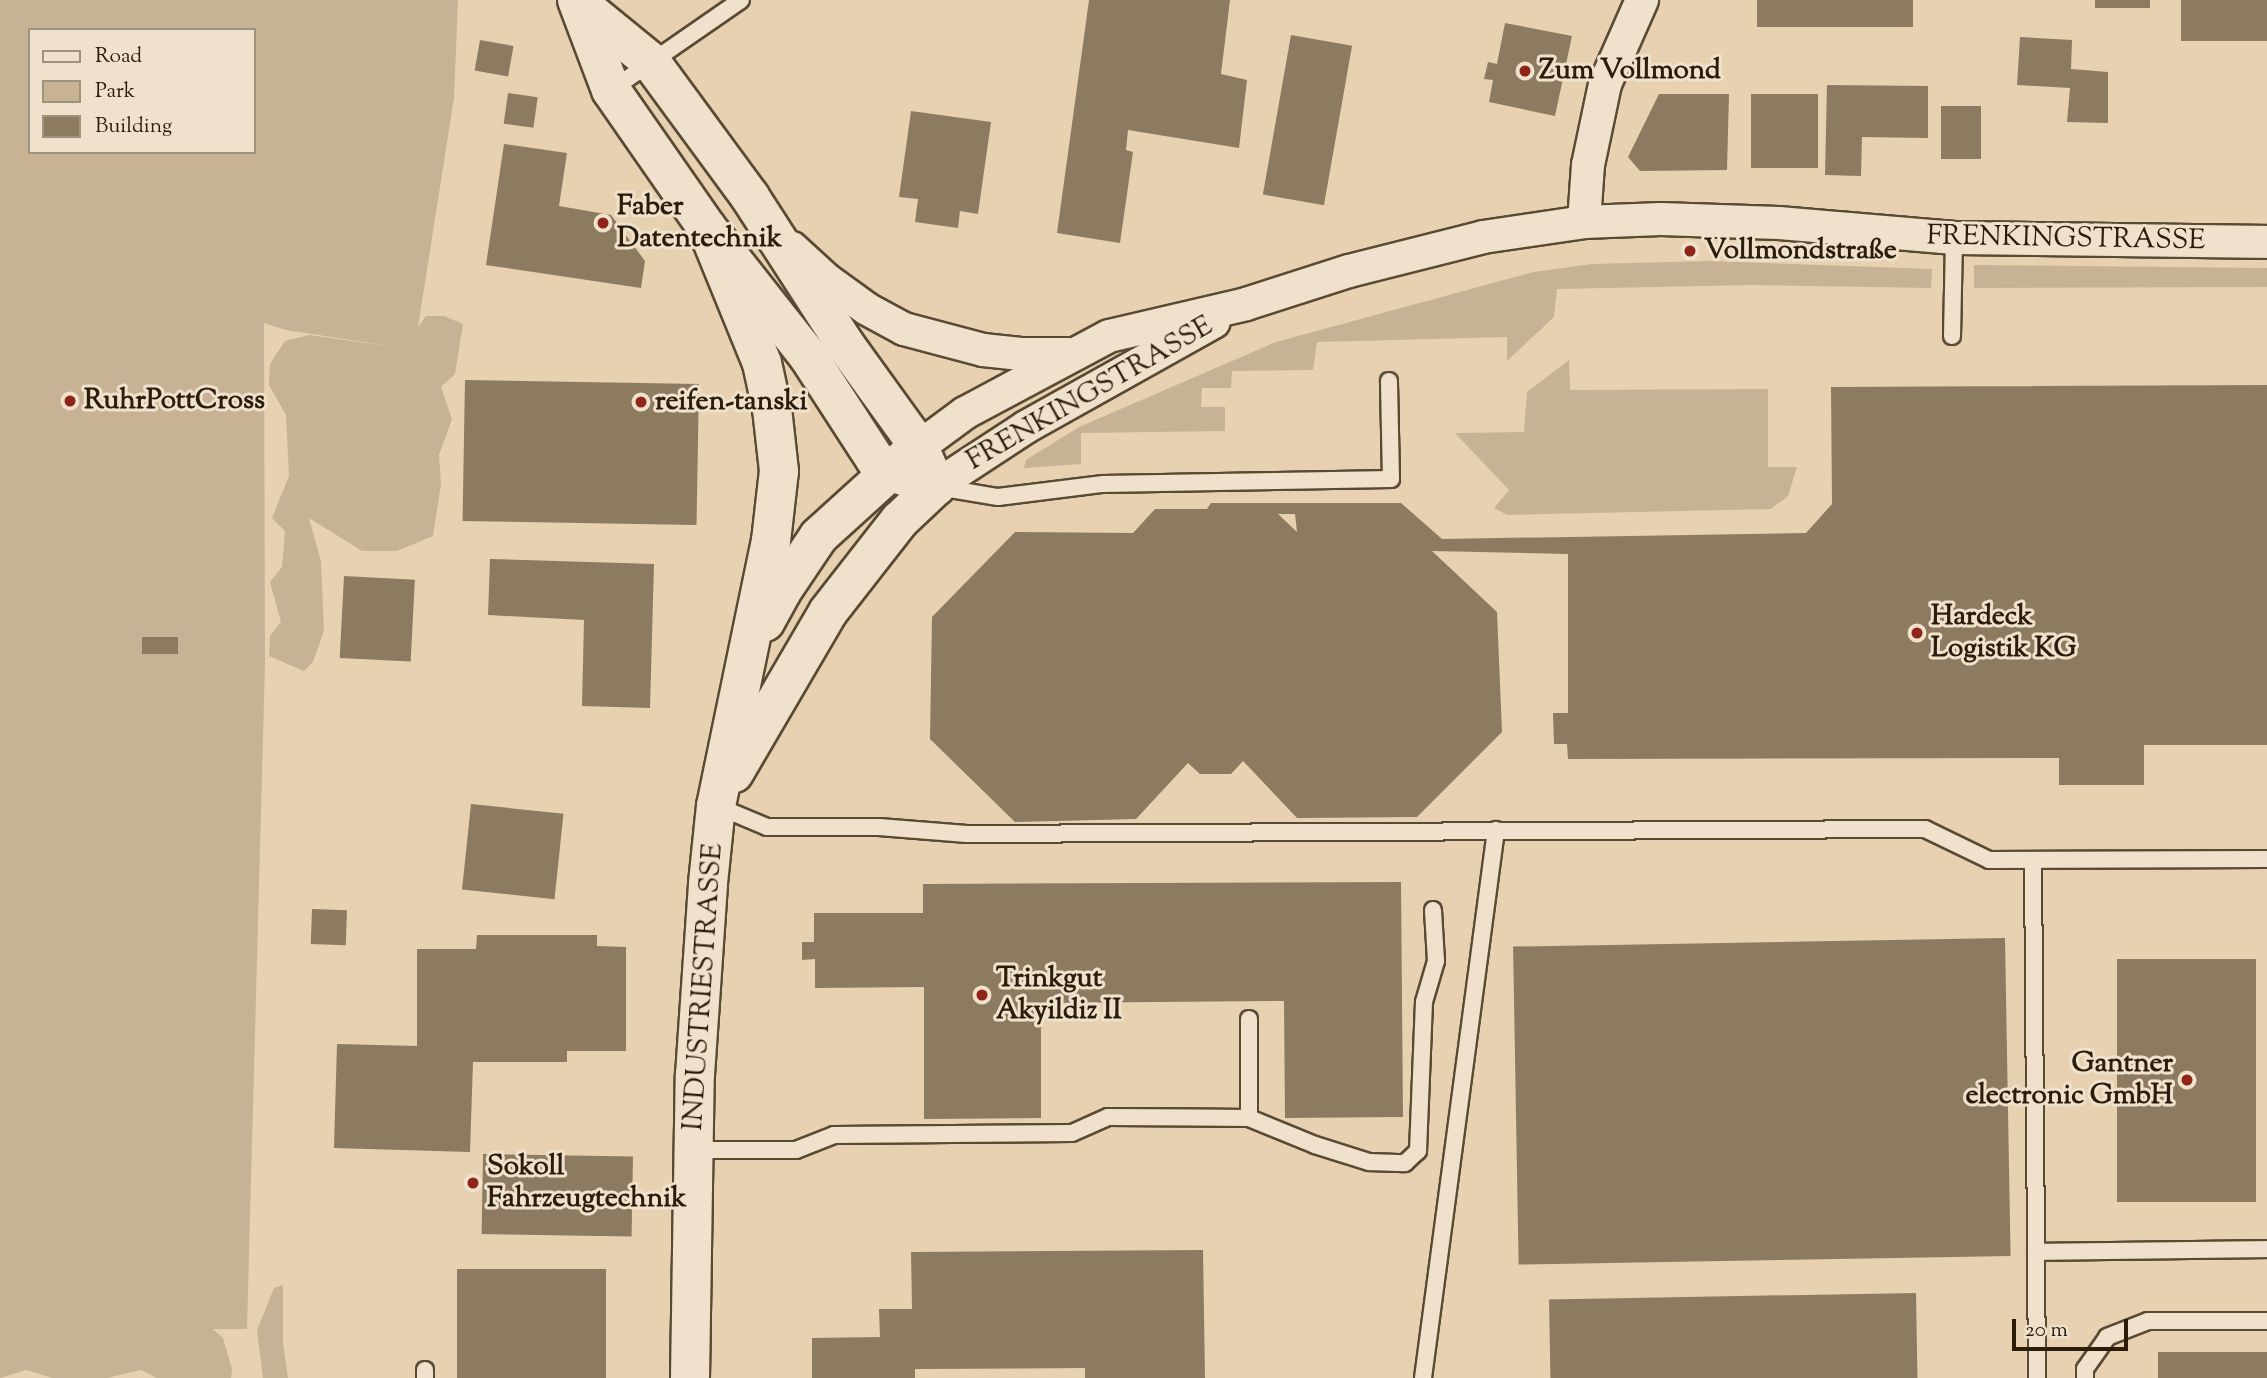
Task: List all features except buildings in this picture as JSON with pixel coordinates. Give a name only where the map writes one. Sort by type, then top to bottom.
[{"type":"street","name":"INDUSTRIESTRASSE","points":[[578,2],[651,62],[778,234],[844,343],[919,447],[936,486],[900,520],[828,612],[789,675],[716,806]]},
{"type":"street","name":"INDUSTRIESTRASSE","points":[[578,2],[611,90],[707,228],[808,356],[846,417],[887,471]]},
{"type":"street","points":[[1584,222],[1588,165],[1605,84],[1631,3]]},
{"type":"street","name":"FRENKINGSTRASSE","points":[[919,447],[965,413],[1109,336],[1246,304],[1349,271],[1483,237],[1584,222],[1661,219],[1779,223],[1954,238],[2267,242]]},
{"type":"street","name":"INDUSTRIESTRASSE","points":[[690,1378],[698,1002],[716,806],[771,541],[779,471],[772,410],[762,363],[707,228]]},
{"type":"street","name":"INDUSTRIESTRASSE","points":[[778,234],[827,279],[867,309],[904,329],[983,350],[1021,354],[1072,354]]},
{"type":"street","name":"FRENKINGSTRASSE","points":[[936,486],[1026,427],[1246,304]]},
{"type":"street","name":"INDUSTRIESTRASSE","points":[[746,659],[782,591],[819,536],[887,471],[919,447]]},
{"type":"street","points":[[887,471],[936,486]]},
{"type":"lane","points":[[611,90],[741,0]]},
{"type":"lane","points":[[1951,336],[1954,238]]},
{"type":"lane","points":[[936,486],[998,497],[1103,484],[1391,479],[1389,381]]},
{"type":"lane","points":[[716,806],[767,827],[879,827],[1014,835],[1925,829],[1989,860],[2267,859]]},
{"type":"lane","points":[[1423,1378],[1496,830]]},
{"type":"lane","points":[[2033,860],[2037,1378]]},
{"type":"lane","points":[[693,1150],[796,1150],[834,1135],[1072,1133],[1108,1117],[1249,1118],[1315,1145],[1369,1162],[1405,1163],[1418,1151],[1424,1002],[1436,961],[1433,910]]},
{"type":"lane","points":[[1249,1019],[1249,1118]]},
{"type":"lane","points":[[2036,1252],[2267,1249]]},
{"type":"lane","points":[[2085,1378],[2085,1369],[2107,1337],[2148,1321],[2267,1321]]},
{"type":"green space","points":[[0,0],[458,0],[454,98],[418,327],[426,316],[444,316],[463,324],[455,374],[441,387],[452,419],[439,455],[441,484],[433,536],[397,551],[362,551],[309,518],[321,562],[324,631],[313,662],[304,671],[269,656],[270,636],[281,622],[270,582],[282,567],[285,531],[272,518],[289,476],[286,415],[269,385],[270,364],[285,341],[309,335],[402,348],[286,330],[264,323],[265,664],[247,1329],[213,1329],[223,1338],[232,1369],[231,1378],[157,1378],[141,1370],[107,1378],[53,1378],[26,1370],[0,1378]]},
{"type":"green space","points":[[1709,261],[1932,269],[1931,288],[1753,285],[1557,289],[1554,317],[1507,361],[1507,337],[1317,342],[1313,370],[1232,371],[1231,388],[1202,388],[1201,407],[1225,407],[1225,431],[1081,433],[1081,464],[1024,468],[1026,460],[1079,427],[1276,342],[1533,272],[1592,264]]},
{"type":"green space","points":[[1974,265],[2267,268],[2267,287],[1974,288]]},
{"type":"green space","points":[[1569,360],[1570,390],[1768,389],[1768,467],[1797,467],[1788,496],[1771,509],[1507,515],[1494,508],[1509,490],[1455,433],[1524,432],[1527,392]]},
{"type":"green space","points":[[283,1285],[283,1342],[288,1378],[263,1378],[257,1330],[274,1288]]},
{"type":"place","name":"Zum Vollmond","points":[[1525,71]]},
{"type":"place","name":"Faber Datentechnik","points":[[603,223]]},
{"type":"place","name":"Vollmondstraße","points":[[1690,251]]},
{"type":"place","name":"RuhrPottCross","points":[[70,401]]},
{"type":"place","name":"reifen-tanski","points":[[641,402]]},
{"type":"place","name":"Hardeck Logistik KG","points":[[1917,633]]},
{"type":"place","name":"Trinkgut Akyildiz II","points":[[982,995]]},
{"type":"place","name":"Gantner electronic GmbH","points":[[2187,1080]]},
{"type":"place","name":"Sokoll Fahrzeugtechnik","points":[[473,1183]]}]
